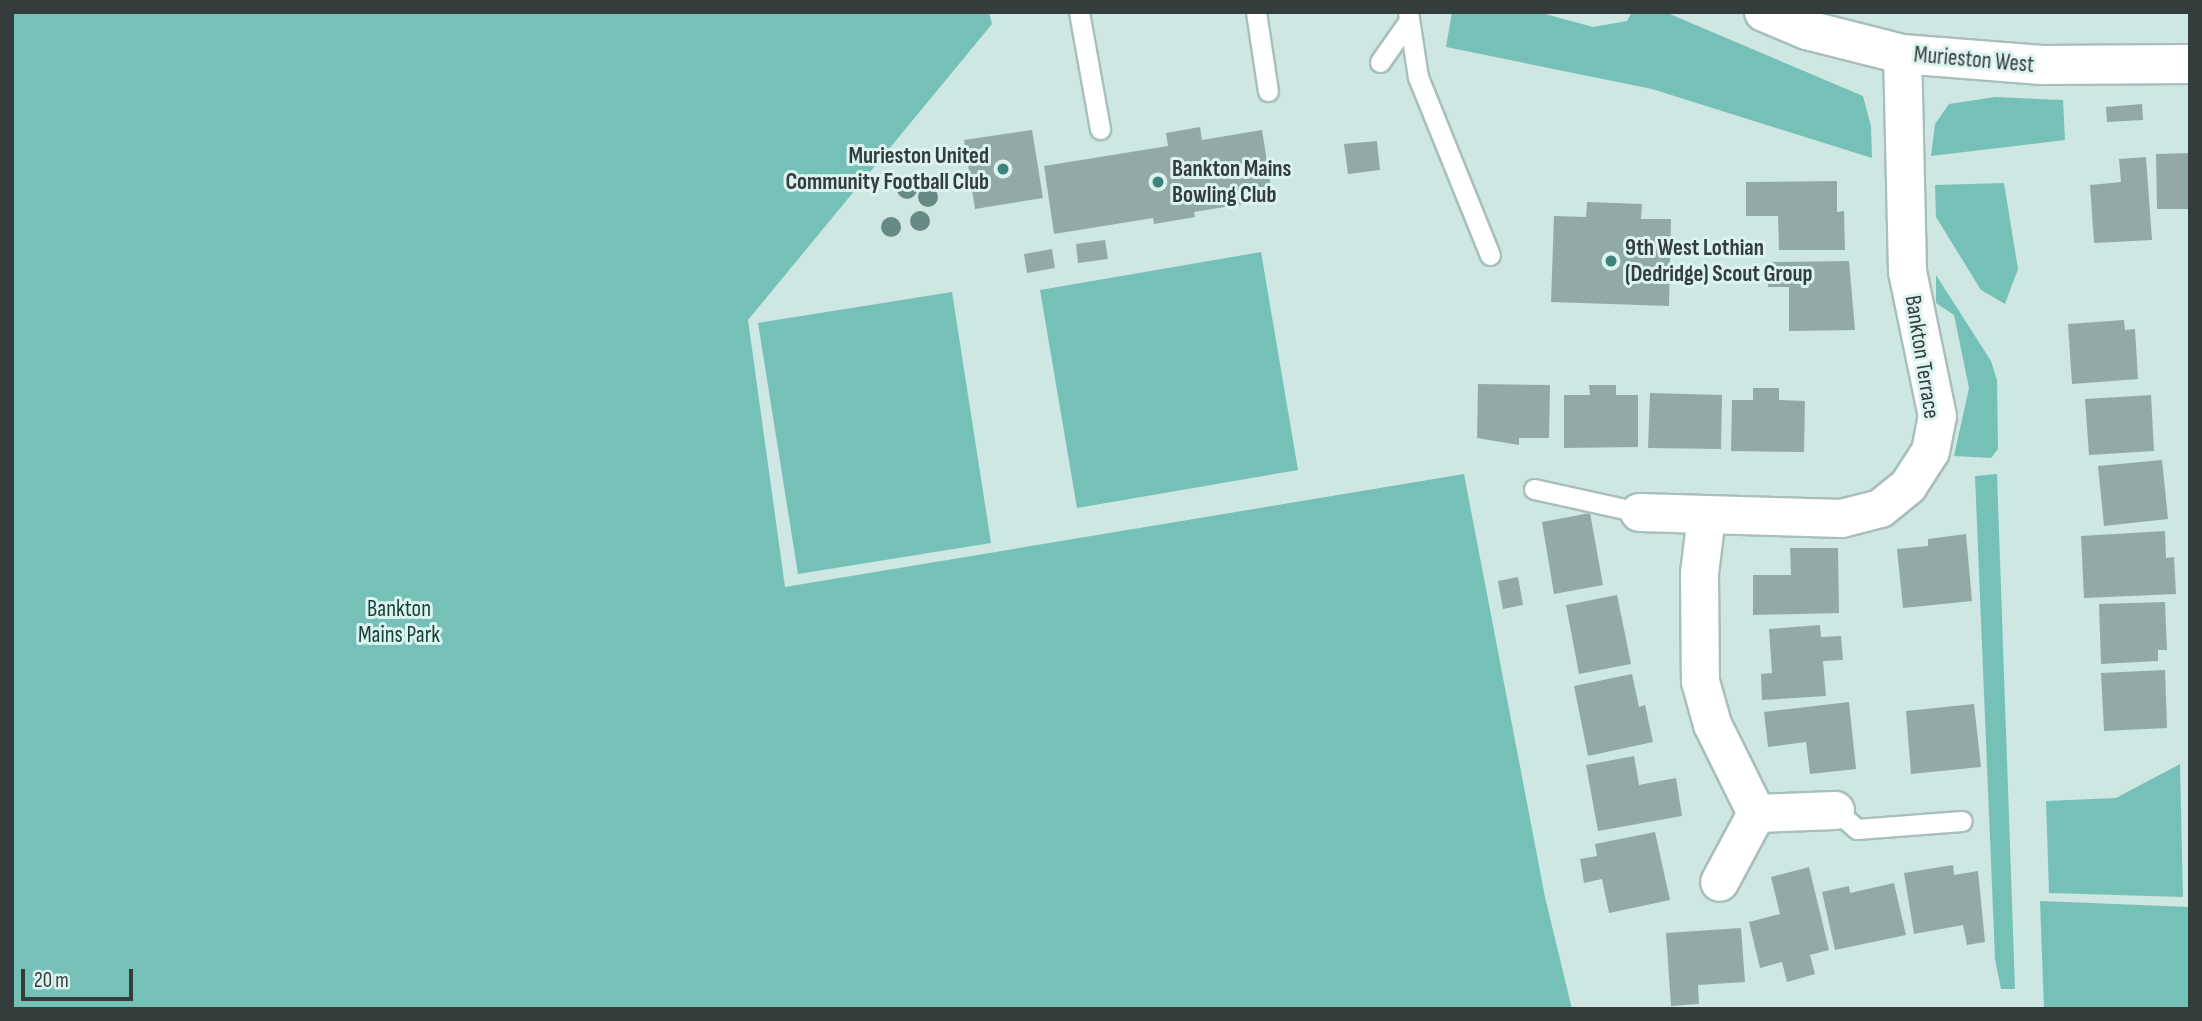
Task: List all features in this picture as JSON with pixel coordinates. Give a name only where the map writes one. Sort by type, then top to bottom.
[{"type":"street","name":"Murieston West","points":[[1764,12],[1807,30],[1902,54],[2042,65],[2190,64]]},
{"type":"street","name":"Bankton Terrace","points":[[1639,512],[1841,518],[1881,508],[1908,485],[1930,451],[1937,416],[1907,271],[1902,54]]},
{"type":"street","points":[[1706,516],[1699,573],[1700,681],[1712,724],[1756,813]]},
{"type":"street","points":[[1756,813],[1835,810]]},
{"type":"street","points":[[1719,882],[1756,813]]},
{"type":"lane","points":[[1079,12],[1100,129]]},
{"type":"lane","points":[[1256,12],[1268,92]]},
{"type":"lane","points":[[1380,62],[1408,17]]},
{"type":"lane","points":[[1408,17],[1418,77],[1490,255]]},
{"type":"lane","points":[[1534,489],[1639,512]]},
{"type":"lane","points":[[1835,810],[1857,829],[1962,821]]},
{"type":"green space","name":"Bankton Mains Park","points":[[12,12],[989,12],[992,24],[748,320],[785,587],[1464,474],[1545,897],[1572,1009],[12,1009]]},
{"type":"green space","points":[[1452,12],[1538,12],[1593,27],[1627,21],[1632,12],[1665,12],[1863,96],[1871,126],[1872,158],[1652,89],[1446,47]]},
{"type":"green space","points":[[1995,97],[2063,100],[2065,140],[1931,156],[1935,124],[1949,104]]},
{"type":"green space","points":[[2004,183],[2018,269],[2005,304],[1981,290],[1936,217],[1935,185]]},
{"type":"green space","points":[[1261,252],[1298,470],[1077,508],[1040,290]]},
{"type":"green space","points":[[1936,275],[1991,361],[1997,380],[1998,449],[1991,458],[1954,456],[1969,388],[1954,315],[1936,303]]},
{"type":"green space","points":[[952,292],[991,543],[798,574],[758,323]]},
{"type":"green space","points":[[1997,474],[2015,989],[2001,989],[1995,959],[1975,476]]},
{"type":"green space","points":[[2180,764],[2183,897],[2049,893],[2046,801],[2116,798]]},
{"type":"green space","points":[[2040,901],[2190,907],[2190,1009],[2044,1009]]},
{"type":"building","points":[[2142,104],[2143,120],[2107,122],[2106,107]]},
{"type":"building","name":"Bankton Mains Bowling Club","points":[[1200,127],[1202,140],[1262,130],[1273,199],[1194,212],[1195,217],[1154,224],[1153,218],[1054,234],[1044,166],[1168,146],[1166,133]]},
{"type":"building","name":"Murieston United Community Football Club","points":[[1032,130],[1043,198],[975,209],[964,140]]},
{"type":"building","points":[[1377,141],[1380,170],[1348,174],[1344,144]]},
{"type":"building","points":[[2190,153],[2190,209],[2157,209],[2156,154]]},
{"type":"building","points":[[2146,157],[2152,240],[2094,243],[2090,185],[2121,182],[2119,159]]},
{"type":"building","points":[[1837,181],[1837,212],[1844,211],[1845,250],[1779,250],[1778,216],[1746,216],[1746,182]]},
{"type":"building","name":"9th West Lothian (Dedridge) Scout Group","points":[[1587,202],[1642,204],[1641,219],[1671,219],[1669,306],[1551,302],[1554,216],[1586,217]]},
{"type":"building","points":[[1105,240],[1108,259],[1078,263],[1076,244]]},
{"type":"building","points":[[1052,249],[1055,268],[1027,273],[1024,254]]},
{"type":"building","points":[[1849,261],[1855,330],[1789,331],[1789,287],[1768,287],[1768,262]]},
{"type":"building","points":[[2124,320],[2125,330],[2135,329],[2138,379],[2072,384],[2068,324]]},
{"type":"building","points":[[1478,384],[1550,385],[1549,438],[1519,438],[1519,445],[1477,438]]},
{"type":"building","points":[[1589,385],[1616,385],[1616,395],[1638,395],[1638,447],[1564,448],[1564,395],[1590,395]]},
{"type":"building","points":[[1753,388],[1779,388],[1779,400],[1805,401],[1804,452],[1731,451],[1732,400],[1753,400]]},
{"type":"building","points":[[1650,393],[1722,395],[1721,449],[1648,448]]},
{"type":"building","points":[[2151,395],[2154,451],[2089,455],[2085,399]]},
{"type":"building","points":[[2162,460],[2168,519],[2104,526],[2098,466]]},
{"type":"building","points":[[1590,513],[1603,585],[1554,594],[1542,522]]},
{"type":"building","points":[[2165,531],[2166,558],[2174,557],[2176,594],[2084,598],[2081,536]]},
{"type":"building","points":[[1966,534],[1972,601],[1903,608],[1897,549],[1928,546],[1928,539]]},
{"type":"building","points":[[1790,548],[1838,548],[1839,613],[1753,615],[1753,575],[1791,575]]},
{"type":"building","points":[[1518,577],[1523,605],[1503,609],[1498,581]]},
{"type":"building","points":[[1617,595],[1631,664],[1579,674],[1566,605]]},
{"type":"building","points":[[2165,602],[2167,650],[2158,650],[2158,661],[2101,664],[2099,604]]},
{"type":"building","points":[[1820,625],[1821,637],[1841,636],[1843,660],[1823,661],[1826,696],[1762,700],[1761,674],[1772,673],[1769,629]]},
{"type":"building","points":[[2165,670],[2167,728],[2104,731],[2101,673]]},
{"type":"building","points":[[1632,674],[1639,707],[1645,705],[1653,742],[1588,756],[1574,686]]},
{"type":"building","points":[[1849,702],[1856,769],[1810,774],[1806,742],[1768,747],[1764,712]]},
{"type":"building","points":[[1974,704],[1981,767],[1911,774],[1906,711]]},
{"type":"building","points":[[1634,756],[1639,785],[1676,778],[1682,816],[1598,831],[1586,765]]},
{"type":"building","points":[[1655,832],[1670,900],[1609,913],[1602,879],[1584,883],[1580,859],[1597,856],[1595,844]]},
{"type":"building","points":[[1953,865],[1954,875],[1978,871],[1985,942],[1967,945],[1963,925],[1914,934],[1904,873]]},
{"type":"building","points":[[1809,867],[1829,950],[1810,955],[1815,974],[1787,982],[1782,962],[1760,968],[1749,922],[1780,914],[1771,877]]},
{"type":"building","points":[[1894,883],[1906,935],[1835,950],[1822,892],[1849,886],[1850,893]]},
{"type":"building","points":[[1741,928],[1745,982],[1698,985],[1699,1004],[1671,1006],[1666,933]]},
{"type":"place","name":"Murieston United Community Football Club","points":[[1003,169]]},
{"type":"place","name":"Bankton Mains Bowling Club","points":[[1158,182]]},
{"type":"place","name":"9th West Lothian (Dedridge) Scout Group","points":[[1611,261]]}]
